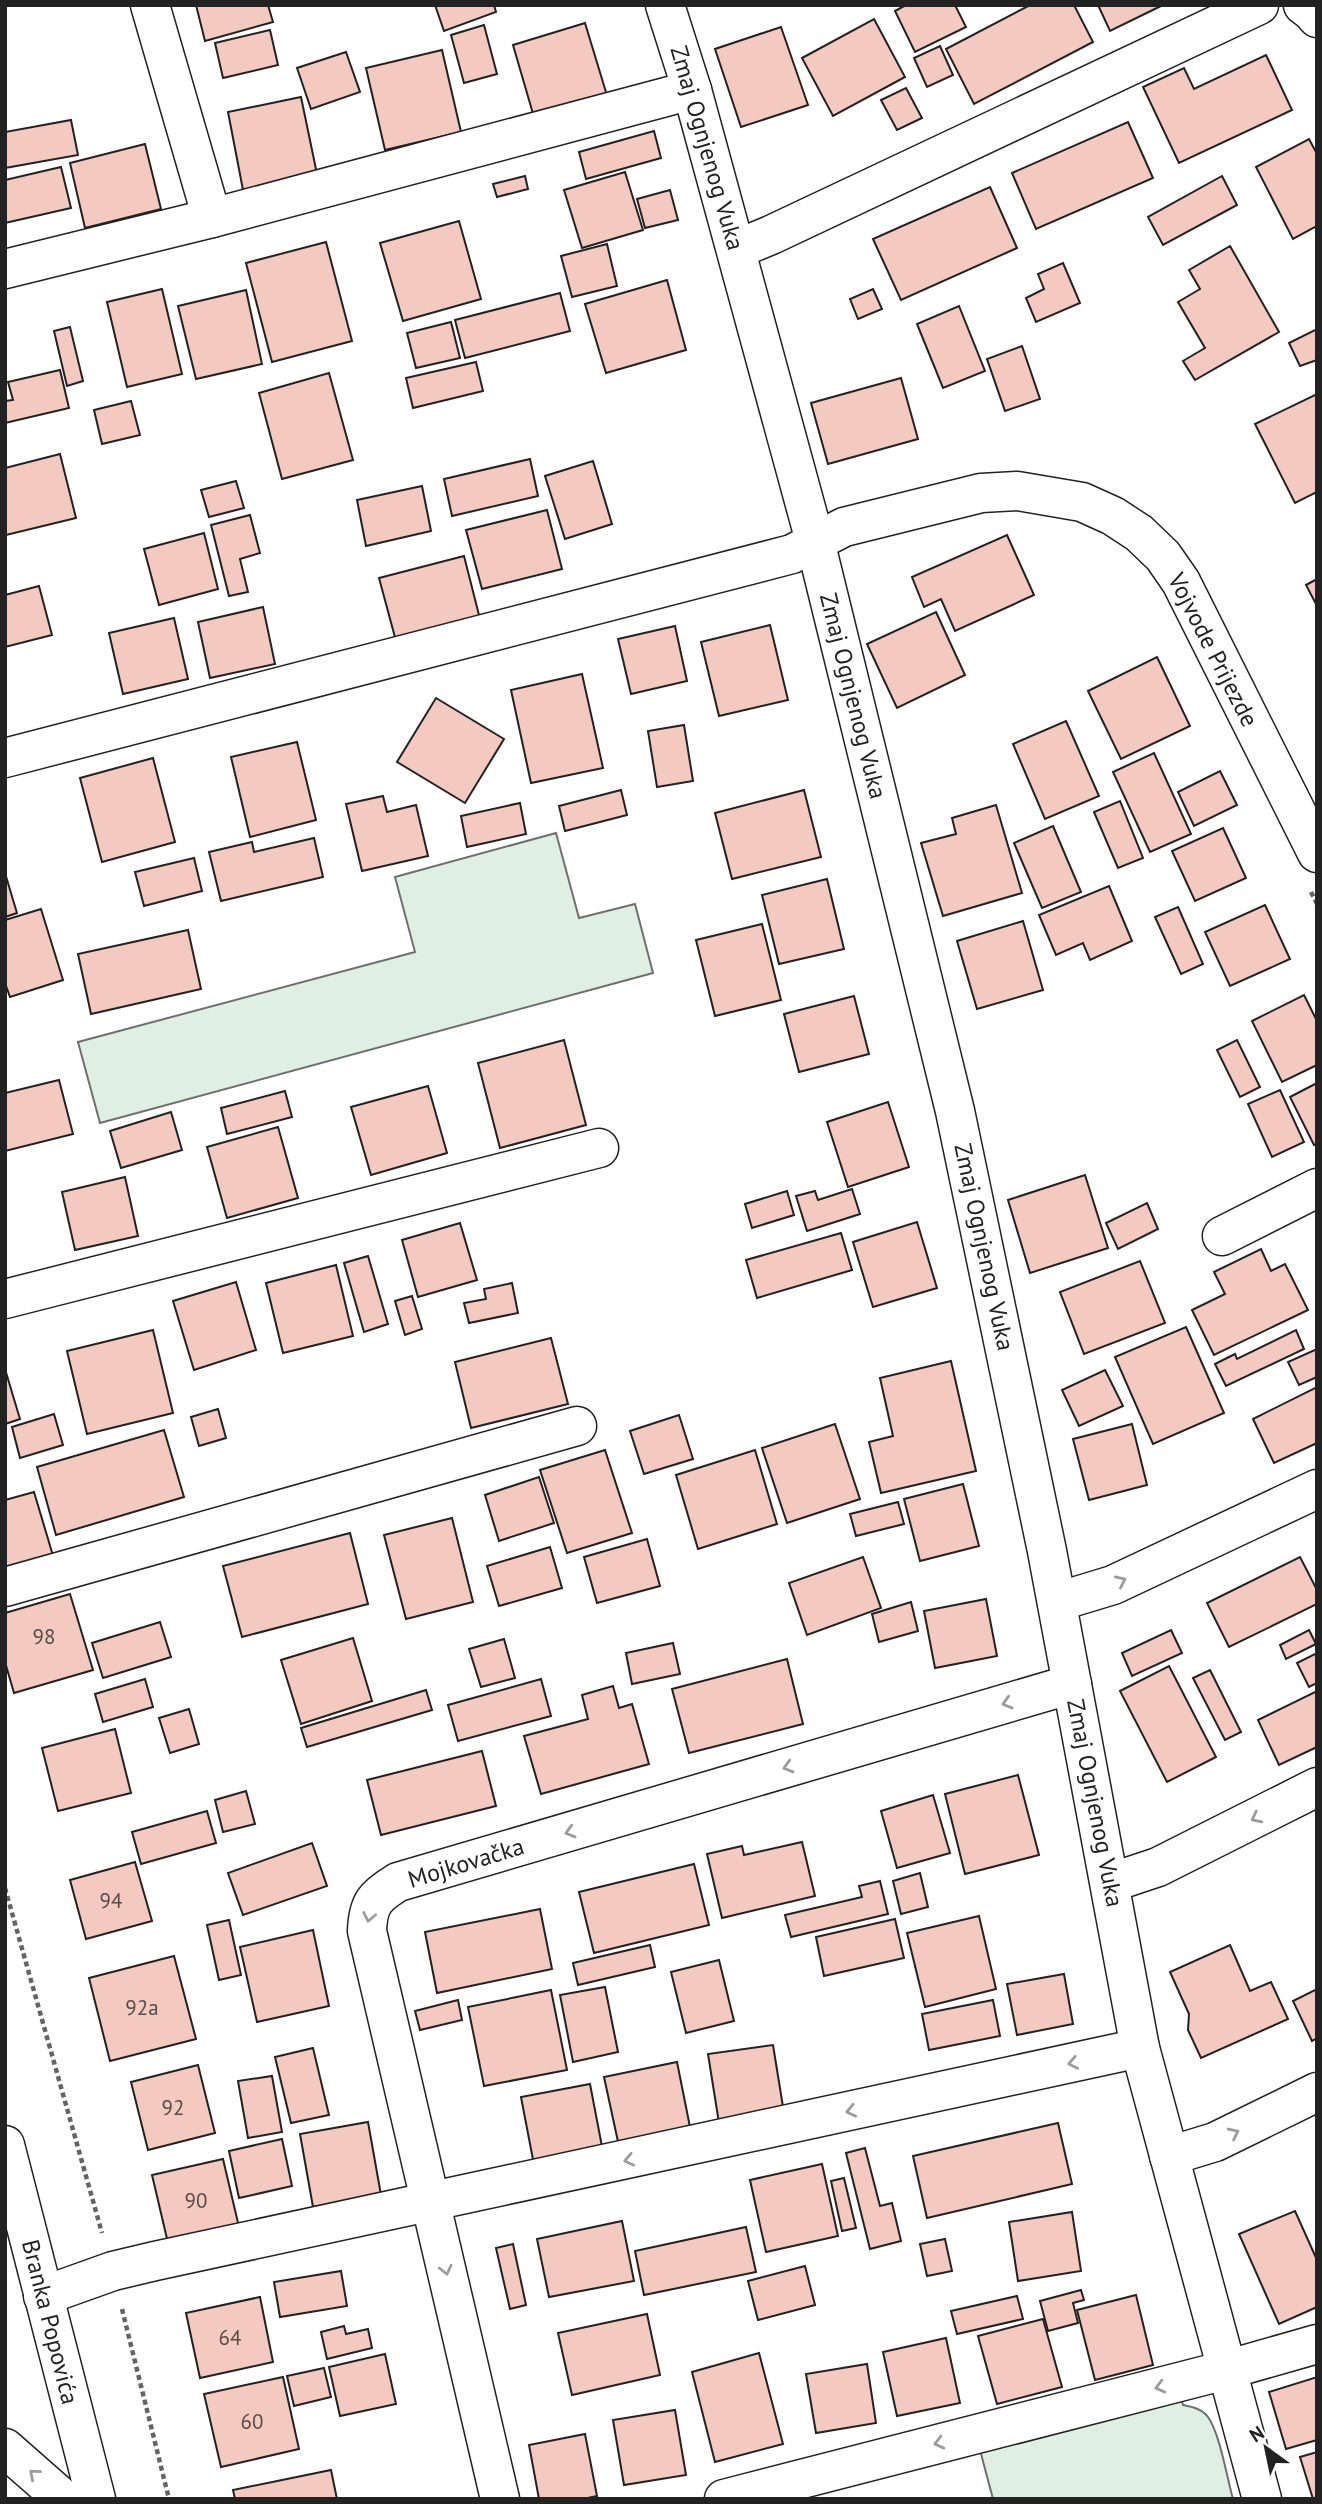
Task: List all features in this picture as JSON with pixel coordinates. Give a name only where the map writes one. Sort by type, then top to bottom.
[{"type":"street","points":[[150,5],[212,218]]},
{"type":"street","name":"Zmaj Ognjenog Vuka","points":[[665,5],[737,249],[815,541],[955,1111],[1057,1602],[1140,2048],[1262,2499]]},
{"type":"street","points":[[737,249],[1259,5]]},
{"type":"street","points":[[1303,5],[1317,18]]},
{"type":"street","points":[[5,269],[212,218],[692,90]]},
{"type":"street","name":"Vojvode Prijezde","points":[[5,758],[792,554],[844,527],[981,493],[1017,491],[1082,502],[1114,516],[1139,533],[1163,556],[1181,582],[1311,867]]},
{"type":"street","points":[[5,1299],[600,1148]]},
{"type":"street","points":[[1222,1236],[1317,1188]]},
{"type":"street","points":[[5,1587],[577,1426]]},
{"type":"street","points":[[1057,1602],[1113,1585],[1317,1489]]},
{"type":"street","name":"Mojkovačka","points":[[500,2499],[367,1931],[368,1914],[375,1898],[398,1882],[1072,1684]]},
{"type":"street","points":[[1110,1883],[1158,1867],[1317,1787]]},
{"type":"street","points":[[43,2296],[113,2271],[1140,2048]]},
{"type":"street","points":[[1169,2156],[1215,2142],[1317,2092]]},
{"type":"street","name":"Branka Popovića","points":[[5,2145],[96,2499]]},
{"type":"street","points":[[724,2499],[1226,2370],[1317,2344]]},
{"type":"street","points":[[5,2448],[63,2499]]},
{"type":"path","points":[[1311,867],[1317,904]]},
{"type":"path","points":[[5,1888],[113,2271],[169,2499]]},
{"type":"green space","points":[[556,833],[579,918],[635,904],[653,973],[100,1123],[78,1042],[415,952],[395,877]]},
{"type":"green space","points":[[1180,2395],[1183,2405],[1203,2412],[1208,2417],[1220,2445],[1233,2499],[993,2499],[980,2450]]},
{"type":"building","points":[[196,5],[268,5],[273,22],[205,41]]},
{"type":"building","points":[[435,5],[494,5],[496,12],[444,31]]},
{"type":"building","points":[[906,5],[955,5],[966,27],[915,52],[895,11]]},
{"type":"building","points":[[1030,5],[1074,5],[1093,42],[974,104],[946,49]]},
{"type":"building","points":[[1098,5],[1163,5],[1110,31]]},
{"type":"building","points":[[874,19],[905,77],[833,116],[802,58]]},
{"type":"building","points":[[585,23],[609,102],[536,124],[513,45]]},
{"type":"building","points":[[484,25],[497,74],[464,83],[451,35]]},
{"type":"building","points":[[781,27],[808,105],[741,127],[715,49]]},
{"type":"building","points":[[270,30],[278,65],[223,78],[215,43]]},
{"type":"building","points":[[940,46],[953,75],[927,87],[914,58]]},
{"type":"building","points":[[442,50],[461,132],[385,150],[366,68]]},
{"type":"building","points":[[346,52],[360,92],[311,109],[297,68]]},
{"type":"building","points":[[1266,55],[1292,110],[1179,163],[1143,87],[1184,68],[1194,89]]},
{"type":"building","points":[[906,88],[922,118],[897,130],[881,100]]},
{"type":"building","points":[[301,97],[317,174],[243,190],[228,112]]},
{"type":"building","points":[[71,120],[78,155],[5,168],[5,132]]},
{"type":"building","points":[[1128,122],[1153,178],[1036,229],[1012,173]]},
{"type":"building","points":[[654,131],[661,158],[586,179],[579,152]]},
{"type":"building","points":[[1309,139],[1317,154],[1317,226],[1293,239],[1256,167]]},
{"type":"building","points":[[145,144],[161,209],[85,228],[70,163]]},
{"type":"building","points":[[61,167],[71,208],[5,223],[5,180]]},
{"type":"building","points":[[625,172],[643,230],[582,248],[564,190]]},
{"type":"building","points":[[525,176],[528,189],[497,197],[493,184]]},
{"type":"building","points":[[1222,176],[1237,205],[1163,245],[1148,217]]},
{"type":"building","points":[[990,187],[1017,248],[901,300],[873,239]]},
{"type":"building","points":[[670,190],[678,220],[645,228],[637,199]]},
{"type":"building","points":[[459,221],[481,299],[403,321],[380,243]]},
{"type":"building","points":[[326,242],[352,341],[272,362],[246,263]]},
{"type":"building","points":[[607,244],[617,286],[572,297],[561,256]]},
{"type":"building","points":[[1230,246],[1279,332],[1195,380],[1183,361],[1205,348],[1178,302],[1200,289],[1189,270]]},
{"type":"building","points":[[1063,263],[1080,303],[1036,322],[1026,298],[1044,289],[1038,274]]},
{"type":"building","points":[[667,280],[686,350],[606,373],[585,304]]},
{"type":"building","points":[[162,289],[182,374],[127,387],[107,302]]},
{"type":"building","points":[[873,289],[882,309],[858,319],[850,299]]},
{"type":"building","points":[[246,290],[262,364],[196,379],[178,306]]},
{"type":"building","points":[[560,293],[570,331],[465,358],[455,320]]},
{"type":"building","points":[[959,306],[985,371],[943,388],[917,324]]},
{"type":"building","points":[[451,322],[460,358],[416,368],[407,333]]},
{"type":"building","points":[[70,327],[83,381],[67,386],[54,331]]},
{"type":"building","points":[[1317,329],[1317,360],[1300,366],[1289,343]]},
{"type":"building","points":[[1022,346],[1040,399],[1005,411],[987,359]]},
{"type":"building","points":[[476,362],[483,391],[413,408],[406,378]]},
{"type":"building","points":[[60,370],[69,408],[5,423],[5,401],[13,400],[8,382]]},
{"type":"building","points":[[329,373],[353,460],[282,479],[259,393]]},
{"type":"building","points":[[901,378],[918,439],[828,464],[811,403]]},
{"type":"building","points":[[1317,394],[1317,492],[1295,503],[1255,424]]},
{"type":"building","points":[[131,401],[140,435],[102,444],[94,410]]},
{"type":"building","points":[[60,454],[76,518],[6,535],[5,468]]},
{"type":"building","points":[[530,459],[538,496],[452,516],[444,479]]},
{"type":"building","points":[[593,461],[612,524],[565,539],[545,476]]},
{"type":"building","points":[[236,481],[244,508],[209,517],[201,490]]},
{"type":"building","points":[[422,486],[431,531],[366,546],[357,500]]},
{"type":"building","points":[[547,510],[562,569],[482,589],[466,530]]},
{"type":"building","points":[[250,515],[260,553],[240,559],[248,592],[229,596],[211,525]]},
{"type":"building","points":[[204,533],[218,589],[159,605],[144,549]]},
{"type":"building","points":[[1007,535],[1034,595],[955,631],[941,599],[924,607],[912,577]]},
{"type":"building","points":[[464,556],[480,619],[396,641],[379,578]]},
{"type":"building","points":[[1317,579],[1317,606],[1306,585]]},
{"type":"building","points":[[39,586],[52,635],[5,647],[5,595]]},
{"type":"building","points":[[263,607],[275,664],[210,678],[198,622]]},
{"type":"building","points":[[936,612],[965,675],[897,708],[867,644]]},
{"type":"building","points":[[174,618],[188,679],[123,694],[109,633]]},
{"type":"building","points":[[770,625],[788,700],[719,716],[701,642]]},
{"type":"building","points":[[675,626],[687,681],[631,694],[618,639]]},
{"type":"building","points":[[1157,657],[1190,726],[1121,759],[1088,691]]},
{"type":"building","points":[[582,674],[603,768],[531,783],[511,690]]},
{"type":"building","points":[[436,698],[504,739],[465,803],[397,762]]},
{"type":"building","points":[[1066,721],[1099,796],[1045,819],[1013,744]]},
{"type":"building","points":[[684,725],[693,781],[657,787],[648,731]]},
{"type":"building","points":[[297,742],[316,820],[250,837],[231,757]]},
{"type":"building","points":[[1154,753],[1191,834],[1150,852],[1113,772]]},
{"type":"building","points":[[153,758],[175,842],[102,862],[80,778]]},
{"type":"building","points":[[1220,771],[1237,805],[1194,826],[1178,792]]},
{"type":"building","points":[[621,790],[627,815],[565,831],[559,806]]},
{"type":"building","points":[[804,790],[821,857],[732,879],[715,813]]},
{"type":"building","points":[[383,796],[387,812],[416,805],[428,856],[362,871],[346,804]]},
{"type":"building","points":[[1120,801],[1143,858],[1118,868],[1094,812]]},
{"type":"building","points":[[520,803],[526,834],[467,847],[461,816]]},
{"type":"building","points":[[996,805],[1022,893],[943,916],[921,843],[956,834],[952,818]]},
{"type":"building","points":[[1053,826],[1081,892],[1042,908],[1014,843]]},
{"type":"building","points":[[1223,828],[1246,878],[1195,901],[1172,851]]},
{"type":"building","points":[[314,838],[323,877],[221,901],[209,852],[252,842],[254,852]]},
{"type":"building","points":[[194,858],[202,891],[144,906],[135,872]]},
{"type":"building","points":[[5,873],[17,913],[5,917]]},
{"type":"building","points":[[827,879],[844,949],[779,964],[762,895]]},
{"type":"building","points":[[1109,886],[1132,941],[1090,960],[1083,943],[1056,955],[1039,915]]},
{"type":"building","points":[[1265,905],[1290,959],[1230,986],[1205,932]]},
{"type":"building","points":[[1178,907],[1203,964],[1181,974],[1155,917]]},
{"type":"building","points":[[41,909],[63,980],[10,997],[5,983],[5,920]]},
{"type":"building","points":[[1023,921],[1043,990],[977,1009],[957,941]]},
{"type":"building","points":[[762,924],[781,1000],[715,1016],[696,940]]},
{"type":"building","points":[[188,930],[201,989],[91,1014],[78,954]]},
{"type":"building","points":[[1304,995],[1317,1021],[1317,1065],[1282,1082],[1252,1021]]},
{"type":"building","points":[[854,996],[869,1054],[799,1072],[784,1014]]},
{"type":"building","points":[[564,1040],[586,1125],[500,1148],[478,1063]]},
{"type":"building","points":[[1237,1040],[1260,1087],[1240,1097],[1217,1050]]},
{"type":"building","points":[[59,1080],[73,1134],[5,1151],[5,1093]]},
{"type":"building","points":[[1317,1083],[1317,1144],[1314,1145],[1290,1097]]},
{"type":"building","points":[[428,1086],[447,1153],[371,1175],[351,1107]]},
{"type":"building","points":[[1280,1090],[1304,1142],[1272,1157],[1248,1104]]},
{"type":"building","points":[[285,1091],[292,1117],[227,1134],[221,1108]]},
{"type":"building","points":[[888,1102],[909,1167],[848,1187],[827,1122]]},
{"type":"building","points":[[171,1112],[182,1150],[121,1168],[110,1131]]},
{"type":"building","points":[[278,1127],[298,1198],[227,1218],[207,1147]]},
{"type":"building","points":[[1085,1175],[1108,1248],[1030,1273],[1008,1200]]},
{"type":"building","points":[[125,1177],[138,1236],[75,1250],[62,1192]]},
{"type":"building","points":[[852,1189],[860,1214],[807,1231],[796,1196],[815,1191],[818,1200]]},
{"type":"building","points":[[787,1191],[794,1215],[752,1228],[745,1204]]},
{"type":"building","points":[[1147,1203],[1158,1229],[1118,1249],[1106,1223]]},
{"type":"building","points":[[917,1222],[937,1288],[873,1307],[853,1242]]},
{"type":"building","points":[[460,1223],[477,1280],[418,1297],[402,1240]]},
{"type":"building","points":[[841,1233],[852,1270],[757,1298],[746,1260]]},
{"type":"building","points":[[1261,1249],[1271,1271],[1285,1264],[1308,1310],[1214,1355],[1192,1310],[1225,1294],[1214,1272]]},
{"type":"building","points":[[368,1256],[388,1324],[364,1332],[344,1263]]},
{"type":"building","points":[[1140,1261],[1165,1323],[1084,1354],[1060,1292]]},
{"type":"building","points":[[336,1265],[353,1336],[283,1353],[266,1283]]},
{"type":"building","points":[[236,1282],[256,1350],[194,1370],[173,1301]]},
{"type":"building","points":[[512,1283],[518,1313],[469,1323],[464,1303],[486,1299],[484,1289]]},
{"type":"building","points":[[412,1296],[422,1329],[405,1335],[395,1301]]},
{"type":"building","points":[[1186,1327],[1224,1413],[1153,1444],[1115,1357]]},
{"type":"building","points":[[153,1330],[173,1413],[87,1434],[67,1351]]},
{"type":"building","points":[[1296,1330],[1304,1349],[1226,1386],[1215,1364],[1235,1354],[1237,1359]]},
{"type":"building","points":[[551,1338],[568,1404],[471,1428],[455,1362]]},
{"type":"building","points":[[1317,1349],[1317,1377],[1299,1385],[1288,1362]]},
{"type":"building","points":[[951,1361],[976,1471],[881,1493],[869,1442],[893,1436],[880,1378]]},
{"type":"building","points":[[5,1369],[20,1419],[5,1424]]},
{"type":"building","points":[[1105,1370],[1123,1406],[1079,1426],[1062,1390]]},
{"type":"building","points":[[1317,1387],[1317,1443],[1274,1463],[1253,1419]]},
{"type":"building","points":[[218,1409],[226,1438],[199,1446],[191,1417]]},
{"type":"building","points":[[54,1414],[63,1445],[20,1458],[12,1427]]},
{"type":"building","points":[[679,1415],[693,1459],[644,1474],[630,1431]]},
{"type":"building","points":[[835,1424],[860,1499],[787,1523],[762,1448]]},
{"type":"building","points":[[1132,1424],[1147,1485],[1089,1500],[1073,1439]]},
{"type":"building","points":[[164,1430],[184,1497],[56,1535],[37,1467]]},
{"type":"building","points":[[605,1450],[632,1533],[567,1553],[540,1470]]},
{"type":"building","points":[[755,1450],[777,1524],[698,1549],[676,1475]]},
{"type":"building","points":[[539,1477],[554,1523],[499,1541],[485,1495]]},
{"type":"building","points":[[963,1484],[979,1546],[920,1561],[904,1499]]},
{"type":"building","points":[[34,1492],[54,1559],[5,1573],[5,1500]]},
{"type":"building","points":[[898,1502],[904,1524],[856,1536],[850,1514]]},
{"type":"building","points":[[452,1518],[473,1602],[406,1619],[384,1535]]},
{"type":"building","points":[[350,1533],[368,1604],[242,1637],[223,1566]]},
{"type":"building","points":[[647,1539],[660,1586],[597,1603],[584,1557]]},
{"type":"building","points":[[550,1547],[562,1588],[499,1606],[487,1566]]},
{"type":"building","points":[[863,1557],[881,1608],[807,1635],[789,1583]]},
{"type":"building","points":[[1300,1557],[1317,1590],[1317,1604],[1229,1647],[1207,1603]]},
{"type":"building","points":[[70,1594],[93,1670],[14,1693],[5,1662],[5,1613]]},
{"type":"building","points":[[986,1599],[997,1656],[935,1668],[924,1611]]},
{"type":"building","points":[[911,1602],[918,1631],[879,1642],[872,1614]]},
{"type":"building","points":[[160,1622],[171,1657],[103,1678],[92,1643]]},
{"type":"building","points":[[1171,1630],[1182,1653],[1132,1676],[1122,1653]]},
{"type":"building","points":[[1309,1630],[1316,1644],[1286,1659],[1280,1645]]},
{"type":"building","points":[[353,1638],[372,1701],[301,1724],[281,1660]]},
{"type":"building","points":[[504,1639],[515,1678],[481,1687],[469,1649]]},
{"type":"building","points":[[673,1643],[680,1674],[632,1684],[626,1653]]},
{"type":"building","points":[[1317,1653],[1317,1683],[1309,1687],[1297,1663]]},
{"type":"building","points":[[787,1659],[803,1724],[689,1753],[672,1689]]},
{"type":"building","points":[[1169,1666],[1216,1757],[1167,1782],[1120,1691]]},
{"type":"building","points":[[1210,1670],[1241,1732],[1225,1740],[1193,1678]]},
{"type":"building","points":[[145,1679],[153,1707],[103,1722],[95,1694]]},
{"type":"building","points":[[541,1679],[551,1716],[458,1741],[448,1705]]},
{"type":"building","points":[[613,1686],[619,1708],[632,1704],[649,1764],[541,1794],[524,1736],[588,1719],[582,1695]]},
{"type":"building","points":[[426,1690],[432,1710],[307,1747],[301,1728]]},
{"type":"building","points":[[1317,1691],[1317,1747],[1279,1765],[1258,1720]]},
{"type":"building","points":[[189,1709],[199,1744],[170,1753],[159,1718]]},
{"type":"building","points":[[115,1729],[131,1793],[58,1811],[42,1748]]},
{"type":"building","points":[[482,1751],[496,1806],[381,1835],[367,1780]]},
{"type":"building","points":[[1018,1775],[1039,1855],[965,1874],[945,1794]]},
{"type":"building","points":[[246,1791],[255,1824],[223,1832],[215,1800]]},
{"type":"building","points":[[933,1795],[950,1853],[897,1868],[881,1811]]},
{"type":"building","points":[[207,1811],[216,1843],[141,1864],[132,1832]]},
{"type":"building","points":[[802,1842],[815,1896],[722,1918],[707,1854],[742,1846],[744,1855]]},
{"type":"building","points":[[312,1843],[327,1886],[243,1915],[228,1873]]},
{"type":"building","points":[[135,1862],[152,1921],[86,1939],[70,1880]]},
{"type":"building","points":[[694,1864],[709,1925],[594,1953],[579,1892]]},
{"type":"building","points":[[920,1873],[928,1907],[901,1914],[893,1881]]},
{"type":"building","points":[[880,1881],[888,1914],[791,1937],[785,1915],[862,1897],[859,1886]]},
{"type":"building","points":[[540,1909],[552,1969],[437,1993],[425,1932]]},
{"type":"building","points":[[979,1916],[996,1989],[925,2007],[907,1933]]},
{"type":"building","points":[[895,1919],[904,1958],[824,1976],[816,1937]]},
{"type":"building","points":[[229,1920],[241,1975],[219,1980],[207,1925]]},
{"type":"building","points":[[313,1930],[329,2006],[257,2022],[240,1947]]},
{"type":"building","points":[[650,1945],[655,1967],[578,1985],[573,1963]]},
{"type":"building","points":[[1230,1945],[1250,1991],[1271,1982],[1288,2019],[1201,2058],[1188,2030],[1189,2014],[1170,1972]]},
{"type":"building","points":[[174,1956],[196,2039],[110,2061],[89,1978]]},
{"type":"building","points":[[719,1960],[734,2021],[686,2033],[671,1972]]},
{"type":"building","points":[[1064,1974],[1073,2024],[1017,2035],[1007,1984]]},
{"type":"building","points":[[605,1987],[618,2052],[573,2062],[560,1995]]},
{"type":"building","points":[[1317,1989],[1317,2038],[1312,2041],[1293,2001]]},
{"type":"building","points":[[551,1990],[567,2070],[484,2086],[468,2007]]},
{"type":"building","points":[[458,2000],[462,2020],[420,2030],[415,2011]]},
{"type":"building","points":[[993,2000],[1000,2036],[929,2050],[922,2014]]},
{"type":"building","points":[[773,2045],[784,2113],[719,2123],[708,2054]]},
{"type":"building","points":[[313,2048],[329,2115],[291,2123],[275,2057]]},
{"type":"building","points":[[677,2062],[692,2137],[620,2151],[604,2077]]},
{"type":"building","points":[[198,2065],[215,2133],[148,2150],[131,2082]]},
{"type":"building","points":[[272,2076],[282,2132],[248,2138],[238,2081]]},
{"type":"building","points":[[590,2084],[604,2157],[535,2170],[521,2097]]},
{"type":"building","points":[[368,2122],[381,2195],[313,2207],[300,2134]]},
{"type":"building","points":[[1058,2123],[1072,2184],[927,2218],[913,2156]]},
{"type":"building","points":[[282,2139],[292,2186],[239,2198],[229,2151]]},
{"type":"building","points":[[865,2148],[880,2206],[892,2203],[901,2241],[870,2249],[846,2153]]},
{"type":"building","points":[[223,2159],[239,2227],[168,2243],[152,2175]]},
{"type":"building","points":[[822,2164],[838,2236],[766,2252],[750,2180]]},
{"type":"building","points":[[844,2178],[856,2228],[842,2231],[831,2181]]},
{"type":"building","points":[[1295,2211],[1317,2260],[1317,2307],[1279,2324],[1239,2234]]},
{"type":"building","points":[[1072,2212],[1081,2271],[1018,2281],[1009,2222]]},
{"type":"building","points":[[622,2221],[634,2281],[549,2297],[537,2239]]},
{"type":"building","points":[[746,2227],[756,2272],[644,2295],[635,2251]]},
{"type":"building","points":[[945,2239],[952,2271],[927,2276],[920,2244]]},
{"type":"building","points":[[513,2244],[526,2305],[510,2309],[496,2248]]},
{"type":"building","points":[[805,2266],[815,2305],[758,2320],[748,2281]]},
{"type":"building","points":[[341,2271],[347,2306],[280,2317],[274,2282]]},
{"type":"building","points":[[1081,2290],[1084,2300],[1073,2303],[1078,2323],[1048,2331],[1040,2301]]},
{"type":"building","points":[[1136,2295],[1153,2365],[1095,2380],[1077,2310]]},
{"type":"building","points":[[1017,2296],[1023,2319],[957,2334],[951,2311]]},
{"type":"building","points":[[260,2297],[273,2362],[200,2378],[186,2313]]},
{"type":"building","points":[[647,2314],[660,2375],[572,2395],[558,2333]]},
{"type":"building","points":[[1043,2319],[1062,2387],[997,2404],[978,2336]]},
{"type":"building","points":[[344,2326],[346,2334],[368,2329],[372,2348],[327,2359],[321,2332]]},
{"type":"building","points":[[946,2338],[960,2403],[897,2416],[883,2352]]},
{"type":"building","points":[[759,2353],[783,2444],[715,2462],[692,2372]]},
{"type":"building","points":[[385,2354],[396,2404],[340,2416],[329,2367]]},
{"type":"building","points":[[867,2364],[876,2423],[816,2433],[806,2374]]},
{"type":"building","points":[[324,2368],[331,2397],[294,2406],[287,2376]]},
{"type":"building","points":[[283,2377],[299,2449],[221,2467],[204,2394]]},
{"type":"building","points":[[1317,2377],[1317,2440],[1286,2449],[1269,2392]]},
{"type":"building","points":[[675,2410],[686,2475],[624,2485],[613,2420]]},
{"type":"building","points":[[585,2434],[597,2496],[583,2499],[539,2499],[529,2445]]},
{"type":"building","points":[[1317,2452],[1317,2499],[1313,2499],[1300,2457]]},
{"type":"building","points":[[331,2470],[337,2499],[235,2499],[233,2490]]}]
